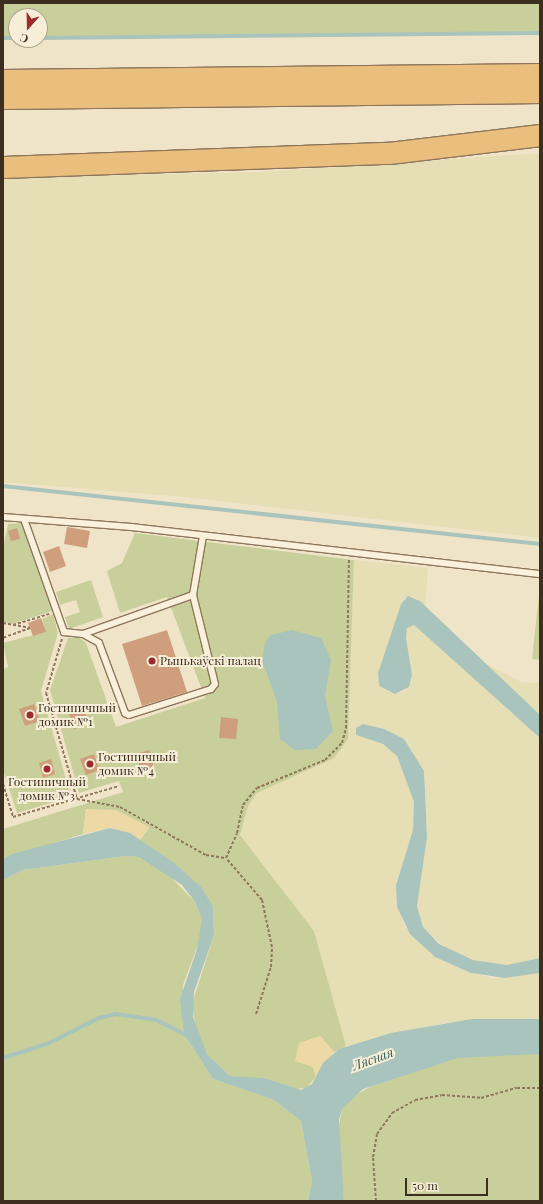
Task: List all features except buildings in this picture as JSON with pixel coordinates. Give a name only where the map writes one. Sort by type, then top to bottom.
[{"type":"highway","points":[[3,80],[540,74]]},
{"type":"highway","points":[[3,98],[540,92]]},
{"type":"highway","points":[[3,167],[390,153],[540,135]]},
{"type":"lane","points":[[3,517],[349,551],[540,574]]},
{"type":"lane","points":[[24,519],[64,632],[82,634],[99,643],[129,715],[211,689],[215,677],[193,595],[203,536]]},
{"type":"lane","points":[[82,634],[193,595]]},
{"type":"path","points":[[226,858],[237,833],[243,805],[257,788],[325,760],[342,743],[349,551]]},
{"type":"path","points":[[12,625],[56,612]]},
{"type":"path","points":[[3,623],[30,628],[3,638]]},
{"type":"path","points":[[64,632],[46,693],[77,799]]},
{"type":"path","points":[[3,784],[13,818],[119,786]]},
{"type":"path","points":[[77,799],[120,807],[206,855],[226,858],[262,900],[272,947],[271,967],[256,1014]]},
{"type":"path","points":[[376,1201],[373,1157],[377,1134],[392,1112],[415,1100],[442,1095],[481,1098],[503,1095],[517,1088],[540,1088]]},
{"type":"shaded area","points":[[540,153],[540,538],[184,497],[3,482],[3,178],[260,172]]},
{"type":"shaded area","points":[[354,560],[428,568],[425,606],[415,597],[404,599],[401,604],[378,673],[379,686],[384,690],[395,694],[405,691],[412,681],[406,638],[407,628],[414,625],[540,738],[540,958],[507,965],[473,960],[449,951],[423,927],[417,906],[427,837],[424,771],[404,739],[363,739],[383,744],[397,756],[414,802],[413,830],[396,885],[397,907],[405,927],[435,957],[471,973],[493,978],[540,973],[540,1019],[444,1023],[346,1046],[314,931],[240,836],[248,806],[257,793],[348,739]]},
{"type":"shaded area","points":[[484,663],[521,682],[540,683],[540,715]]},
{"type":"green space","points":[[3,3],[540,3],[540,33],[48,39],[48,8],[8,8],[8,39],[3,39]]},
{"type":"green space","points":[[22,523],[52,611],[12,624],[3,622],[3,548],[8,524]]},
{"type":"green space","points":[[135,533],[354,560],[348,739],[334,758],[257,793],[248,806],[240,835],[314,931],[346,1046],[334,1052],[320,1036],[306,1063],[313,1067],[316,1077],[306,1088],[295,1089],[271,1081],[230,1076],[207,1054],[196,1031],[192,1004],[214,935],[213,906],[189,877],[140,840],[149,828],[86,809],[83,834],[3,859],[3,829],[123,792],[119,781],[79,793],[50,690],[68,638],[79,637],[86,643],[116,727],[205,698],[167,597],[120,613],[107,571],[122,563]]},
{"type":"green space","points":[[91,580],[103,617],[69,629],[65,617],[80,612],[76,600],[60,605],[56,592]]},
{"type":"green space","points":[[540,595],[540,660],[532,659]]},
{"type":"green space","points":[[53,614],[58,633],[41,691],[71,797],[17,813],[3,770],[3,669],[8,667],[3,643],[45,632],[42,619]]},
{"type":"green space","points":[[126,856],[139,857],[166,872],[195,902],[202,918],[202,934],[183,985],[184,1034],[213,1079],[274,1100],[301,1121],[312,1181],[308,1201],[3,1201],[3,880],[23,870]]},
{"type":"green space","points":[[505,1054],[540,1054],[540,1201],[344,1201],[338,1131],[342,1109],[352,1097],[379,1082],[458,1058]]},
{"type":"sand","points":[[86,809],[116,810],[149,827],[140,840],[110,828],[83,834]]},
{"type":"sand","points":[[320,1036],[334,1052],[316,1077],[313,1067],[295,1061],[299,1043]]},
{"type":"water","points":[[408,596],[420,601],[540,715],[540,738],[414,625],[407,628],[406,638],[412,675],[409,687],[395,694],[379,686],[378,673],[401,604]]},
{"type":"water","points":[[292,630],[321,638],[331,660],[325,696],[333,731],[316,749],[295,750],[280,739],[277,702],[262,660],[265,642],[271,635]]},
{"type":"water","points":[[363,724],[384,729],[404,739],[424,771],[427,837],[417,906],[423,927],[439,944],[473,960],[507,965],[540,958],[540,973],[505,978],[471,973],[435,957],[410,934],[397,907],[396,885],[413,830],[414,802],[397,756],[383,744],[356,735],[356,728]]},
{"type":"water","name":"Лясная","points":[[110,828],[130,833],[174,863],[201,887],[213,906],[214,935],[194,992],[193,1017],[207,1054],[230,1076],[264,1078],[301,1090],[312,1084],[323,1063],[339,1049],[391,1033],[472,1019],[540,1019],[540,1054],[458,1058],[363,1089],[342,1109],[339,1120],[344,1201],[308,1201],[312,1181],[301,1121],[274,1100],[213,1079],[184,1034],[180,999],[197,949],[202,919],[195,902],[182,885],[139,857],[126,856],[23,870],[3,880],[3,859],[12,854]]},
{"type":"waterway","points":[[48,38],[540,33]]},
{"type":"waterway","points":[[3,38],[8,38]]},
{"type":"waterway","points":[[3,486],[540,544]]},
{"type":"waterway","points":[[3,1058],[47,1044],[99,1018],[116,1014],[157,1020],[186,1035]]},
{"type":"place","name":"Рынькаўскi палац","points":[[152,661]]},
{"type":"place","name":"Гостиничный домик №1","points":[[30,715]]},
{"type":"place","name":"Гостиничный домик №4","points":[[90,764]]},
{"type":"place","name":"Гостиничный домик №3","points":[[47,769]]}]
